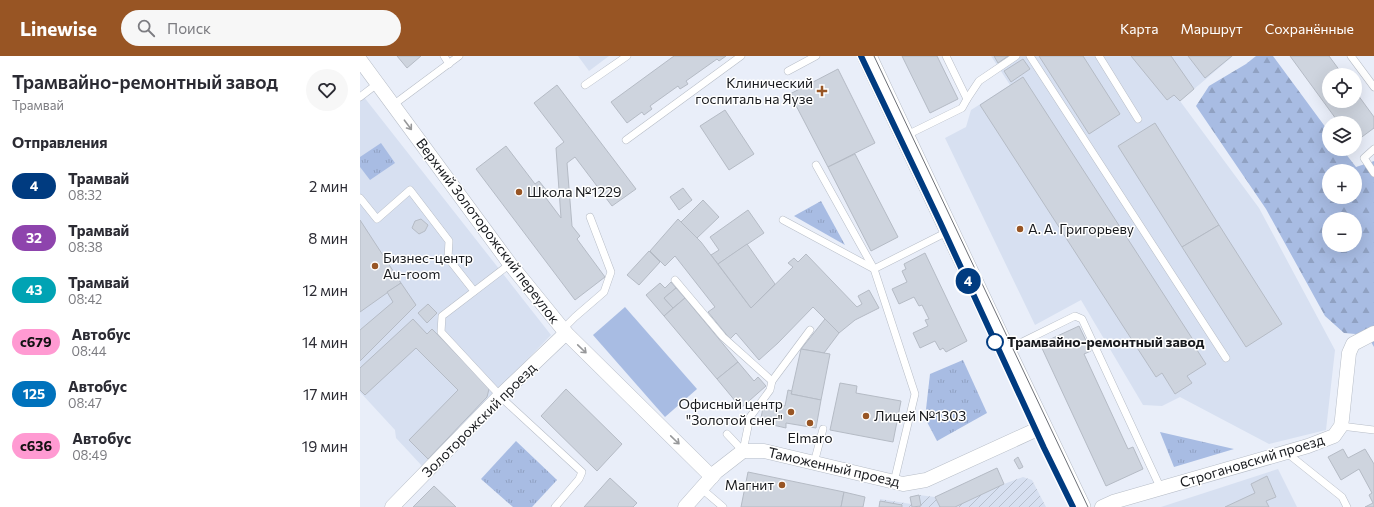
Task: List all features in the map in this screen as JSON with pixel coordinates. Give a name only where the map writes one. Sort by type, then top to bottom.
[{"type":"street","points":[[867,56],[1005,350],[1081,507]]},
{"type":"street","name":"Верхний Золоторожский переулок","points":[[360,60],[510,264],[565,331],[712,477]]},
{"type":"street","name":"Золоторожский проезд","points":[[392,507],[565,331]]},
{"type":"street","name":"Строгановский проезд","points":[[1102,507],[1113,502],[1287,453],[1334,436],[1341,426],[1349,353],[1353,344],[1374,333]]},
{"type":"street","name":"Таможенный проезд","points":[[743,451],[764,451],[903,484],[926,480],[1042,427]]},
{"type":"street","points":[[685,507],[716,472],[743,451]]},
{"type":"lane","points":[[444,56],[449,64]]},
{"type":"lane","points":[[393,105],[459,56]]},
{"type":"lane","points":[[585,85],[626,56]]},
{"type":"lane","points":[[626,140],[741,56]]},
{"type":"lane","points":[[788,71],[816,56]]},
{"type":"lane","points":[[946,56],[968,99]]},
{"type":"lane","points":[[904,136],[962,108],[979,81],[1016,56]]},
{"type":"lane","points":[[1030,56],[1226,358]]},
{"type":"lane","points":[[1098,56],[1138,118]]},
{"type":"lane","points":[[1351,56],[1374,87]]},
{"type":"lane","points":[[360,97],[377,84]]},
{"type":"lane","points":[[1374,149],[1364,158],[1374,173]]},
{"type":"lane","points":[[816,165],[874,269],[915,394],[894,482]]},
{"type":"lane","points":[[360,198],[377,219],[410,190],[449,241],[448,258],[474,291]]},
{"type":"lane","points":[[565,331],[575,317],[604,292],[611,272],[590,217]]},
{"type":"lane","points":[[782,220],[874,269]]},
{"type":"lane","points":[[874,269],[949,231]]},
{"type":"lane","points":[[510,264],[442,316],[441,332],[500,396],[582,472],[579,479],[555,507]]},
{"type":"lane","points":[[675,280],[723,337],[772,381]]},
{"type":"lane","points":[[1005,350],[1074,316],[1082,319],[1161,489]]},
{"type":"lane","points":[[743,451],[750,417],[770,390],[772,381],[810,330]]},
{"type":"lane","points":[[1341,426],[1374,430]]},
{"type":"lane","points":[[814,463],[823,429]]},
{"type":"lane","points":[[726,434],[743,451]]},
{"type":"lane","points":[[1287,453],[1342,498],[1347,507]]},
{"type":"lane","points":[[702,489],[723,507]]},
{"type":"shaded area","points":[[578,56],[609,56],[589,71]]},
{"type":"shaded area","points":[[991,56],[1233,56],[1180,101],[1259,208],[1335,350],[1326,430],[1269,444],[1180,397],[1162,406],[1143,405],[1081,300],[1035,325],[945,138],[966,127],[971,110],[1010,85]]},
{"type":"shaded area","points":[[360,92],[551,335],[423,467],[396,438],[395,430],[360,392]]},
{"type":"shaded area","points":[[997,468],[1004,484],[1023,477],[1032,480],[1046,507],[879,507],[880,499],[911,504],[910,497],[919,495],[935,497]]},
{"type":"shaded area","points":[[1278,469],[1297,507],[1161,507]]},
{"type":"green space","points":[[1256,56],[1273,56],[1322,122],[1322,156],[1347,156],[1354,164],[1322,164],[1322,204],[1362,204],[1362,165],[1374,161],[1374,347],[1367,335],[1344,333],[1325,316],[1266,209],[1196,106],[1209,86],[1246,64]]},
{"type":"green space","points":[[381,143],[395,163],[370,180],[360,167],[360,157]]},
{"type":"green space","points":[[821,201],[845,245],[794,216]]},
{"type":"green space","points":[[625,307],[697,389],[665,417],[593,335]]},
{"type":"green space","points":[[963,360],[987,413],[937,441],[925,418],[930,374]]},
{"type":"green space","points":[[1160,432],[1234,449],[1174,467]]},
{"type":"green space","points":[[516,441],[557,480],[532,507],[513,507],[481,479]]},
{"type":"building","points":[[397,56],[421,56],[407,68]]},
{"type":"building","points":[[674,56],[726,56],[719,61],[717,59],[686,81],[688,84],[680,89],[678,86],[650,106],[652,109],[644,115],[642,112],[627,123],[611,102]]},
{"type":"building","points":[[902,56],[937,56],[958,99],[930,113]]},
{"type":"building","points":[[994,56],[1008,56],[998,63]]},
{"type":"building","points":[[1039,56],[1083,56],[1120,114],[1089,134]]},
{"type":"building","points":[[1131,56],[1171,56],[1194,89],[1180,101],[1174,95],[1167,100]]},
{"type":"building","points":[[1188,56],[1232,56],[1205,78]]},
{"type":"building","points":[[1290,56],[1329,56],[1338,68],[1322,68],[1322,100]]},
{"type":"building","points":[[1023,59],[1030,69],[1011,82],[1004,71]]},
{"type":"building","points":[[838,69],[875,143],[828,167],[790,94]]},
{"type":"building","points":[[1023,77],[1199,349],[1197,350],[1206,364],[1187,376],[1192,383],[1175,394],[1162,373],[1156,377],[980,105]]},
{"type":"building","name":"Школа №1229","points":[[557,85],[636,189],[612,206],[575,157],[567,163],[572,226],[580,236],[577,239],[605,277],[575,300],[476,169],[506,146],[535,184],[539,181],[547,191],[543,194],[561,218],[556,148],[564,142],[534,103]]},
{"type":"building","points":[[1362,101],[1374,117],[1374,128],[1362,137],[1362,116],[1334,116],[1328,108],[1362,108]]},
{"type":"building","points":[[725,110],[754,154],[729,170],[700,126]]},
{"type":"building","points":[[1155,123],[1219,225],[1182,247],[1118,146]]},
{"type":"building","points":[[855,154],[898,237],[871,251],[828,167]]},
{"type":"building","points":[[683,188],[692,200],[679,210],[670,197]]},
{"type":"building","points":[[703,200],[719,217],[697,238],[681,222]]},
{"type":"building","points":[[748,210],[764,233],[718,264],[711,255],[719,250],[710,237]]},
{"type":"building","points":[[421,219],[428,225],[425,231],[419,234],[412,228],[415,221]]},
{"type":"building","points":[[678,219],[701,242],[751,308],[793,267],[788,263],[794,258],[798,262],[806,254],[857,307],[862,304],[858,296],[869,290],[879,308],[855,320],[839,333],[813,307],[759,360],[736,333],[730,339],[708,312],[715,307],[675,256],[665,266],[650,251]]},
{"type":"building","name":"Бизнес-центр Au-room","points":[[360,220],[401,283],[360,312]]},
{"type":"building","points":[[1219,225],[1282,324],[1246,347],[1182,247]]},
{"type":"building","points":[[747,244],[775,284],[751,308],[718,264]]},
{"type":"building","points":[[649,251],[660,262],[639,285],[627,275]]},
{"type":"building","points":[[925,253],[967,341],[946,352],[943,348],[940,350],[935,341],[920,348],[913,333],[928,326],[925,320],[929,319],[922,305],[919,306],[914,297],[899,304],[892,289],[907,282],[902,271],[906,269],[904,264]]},
{"type":"building","points":[[671,282],[676,288],[664,298],[673,308],[664,316],[646,295],[660,283],[665,288]]},
{"type":"building","points":[[401,283],[416,305],[360,361],[360,330],[393,302],[387,292]]},
{"type":"building","points":[[676,288],[685,298],[673,308],[664,298]]},
{"type":"building","points":[[685,298],[738,362],[717,379],[664,316]]},
{"type":"building","points":[[428,304],[437,313],[427,323],[418,313]]},
{"type":"building","points":[[413,319],[427,334],[432,329],[487,385],[489,389],[487,397],[428,459],[409,440],[458,390],[416,348],[365,395],[360,390],[360,368]]},
{"type":"building","points":[[825,319],[839,333],[824,353],[801,349]]},
{"type":"building","points":[[1079,326],[1091,351],[1084,354],[1128,449],[1133,447],[1143,469],[1106,486],[1040,344]]},
{"type":"building","points":[[801,349],[830,354],[821,400],[791,394]]},
{"type":"building","points":[[738,362],[754,381],[758,377],[766,386],[741,408],[717,379]]},
{"type":"building","name":"Лицей №1303","points":[[840,383],[857,386],[856,393],[901,401],[893,442],[830,430]]},
{"type":"building","points":[[566,389],[622,444],[597,471],[541,416]]},
{"type":"building","name":"Офисный центр \"Золотой снег\"","points":[[788,390],[792,391],[791,394],[821,400],[816,428],[786,423],[786,428],[773,425],[774,420],[761,418],[764,402],[785,406]]},
{"type":"building","points":[[1343,449],[1348,458],[1365,449],[1374,464],[1374,507],[1365,507],[1373,503],[1369,495],[1372,493],[1359,469],[1341,480],[1328,457]]},
{"type":"building","points":[[1018,457],[1023,467],[1019,469],[1014,460]]},
{"type":"building","points":[[997,468],[1004,484],[955,507],[940,507],[935,497]]},
{"type":"building","points":[[748,472],[844,492],[841,507],[741,507]]},
{"type":"building","points":[[1267,476],[1276,497],[1266,501],[1269,507],[1225,507],[1255,493],[1251,484]]},
{"type":"building","points":[[610,478],[637,503],[633,507],[584,507]]},
{"type":"building","points":[[434,486],[456,507],[413,507]]},
{"type":"building","points":[[844,492],[865,497],[863,507],[841,507]]},
{"type":"building","points":[[919,495],[921,506],[912,507],[910,497]]},
{"type":"building","points":[[880,501],[902,505],[902,507],[879,507]]},
{"type":"tram line","points":[[861,56],[1073,507]]},
{"type":"tram line","name":"4","points":[[861,56],[1073,507]]},
{"type":"tram line","points":[[874,56],[1088,507]]},
{"type":"place","name":"Клинический госпиталь на Яузе","points":[[822,91]]},
{"type":"place","name":"Школа №1229","points":[[519,192]]},
{"type":"place","name":"А. А. Григорьеву","points":[[1020,229]]},
{"type":"place","name":"Бизнес-центр Au-room","points":[[375,266]]},
{"type":"place","name":"Трамвайно-ремонтный завод","points":[[995,342]]},
{"type":"place","name":"Офисный центр \"Золотой снег\"","points":[[791,412]]},
{"type":"place","name":"Лицей №1303","points":[[866,416]]},
{"type":"place","name":"Elmaro","points":[[810,423]]},
{"type":"place","name":"Магнит","points":[[782,485]]}]
